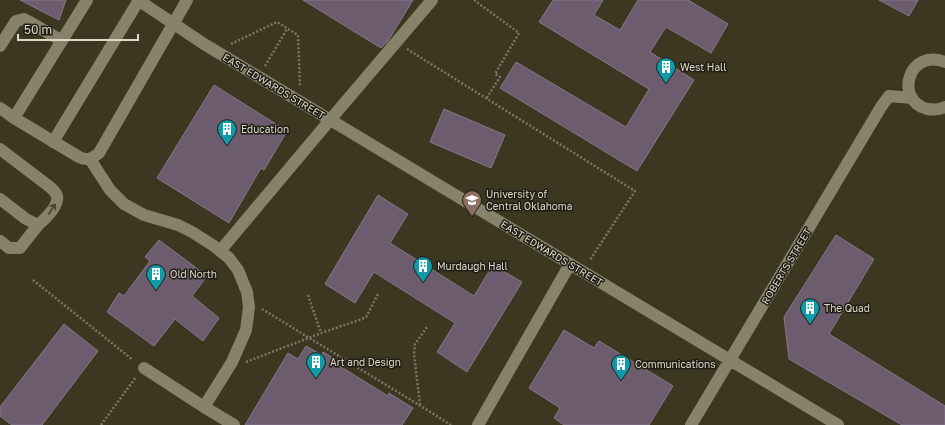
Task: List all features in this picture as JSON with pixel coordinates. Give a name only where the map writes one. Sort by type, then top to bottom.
[{"type":"street","points":[[14,118],[87,0]]},
{"type":"street","points":[[53,142],[138,0]]},
{"type":"street","name":"EAST EDWARDS STREET","points":[[138,0],[204,44],[258,77],[838,425]]},
{"type":"street","points":[[0,108],[53,142],[85,160],[90,159],[99,153],[187,0]]},
{"type":"street","points":[[220,251],[432,0]]},
{"type":"street","points":[[0,46],[16,21],[20,20],[28,21],[62,41]]},
{"type":"street","points":[[945,62],[930,59],[922,62],[915,67],[910,74],[908,82],[912,98],[918,104],[925,108],[939,108],[945,117]]},
{"type":"street","name":"ROBERTS STREET","points":[[690,425],[889,96],[912,98]]},
{"type":"street","points":[[0,149],[54,190],[57,196],[56,203],[51,211],[20,248],[9,248],[0,241]]},
{"type":"street","points":[[90,159],[110,190],[124,204],[144,215],[178,225],[214,246],[229,258],[238,270],[247,292],[249,307],[246,330],[232,362],[204,407]]},
{"type":"street","points":[[0,200],[26,219],[38,225]]},
{"type":"street","points":[[478,425],[570,264]]},
{"type":"street","points":[[144,368],[234,425]]},
{"type":"path","points":[[474,0],[519,33],[495,74],[500,77],[486,99]]},
{"type":"path","points":[[216,51],[277,22],[298,36],[301,102]]},
{"type":"path","points":[[258,77],[287,28]]},
{"type":"path","points":[[396,43],[635,191],[583,272]]},
{"type":"path","points":[[33,280],[144,368],[101,425]]},
{"type":"path","points":[[227,370],[362,319],[366,316],[378,294]]},
{"type":"path","points":[[308,296],[321,334]]},
{"type":"path","points":[[248,301],[451,425]]},
{"type":"path","points":[[420,405],[414,354],[415,344],[427,327]]},
{"type":"building","points":[[20,0],[66,0],[59,20]]},
{"type":"building","points":[[303,0],[413,0],[388,41],[381,48]]},
{"type":"building","name":"West Hall","points":[[553,0],[603,0],[594,15],[620,30],[638,0],[688,0],[728,24],[711,53],[666,27],[650,52],[694,80],[637,171],[500,88],[516,62],[626,127],[649,89],[539,22]]},
{"type":"building","points":[[879,0],[918,0],[909,16]]},
{"type":"building","name":"Education","points":[[214,85],[287,131],[264,170],[261,168],[229,223],[157,178]]},
{"type":"building","points":[[444,109],[505,135],[491,168],[430,142]]},
{"type":"building","name":"Murdaugh Hall","points":[[378,195],[408,214],[390,243],[474,296],[493,265],[522,282],[467,372],[437,352],[455,323],[374,272],[355,303],[325,284]]},
{"type":"building","name":"The Quad","points":[[836,235],[874,259],[829,334],[945,406],[945,425],[902,425],[789,359],[784,317]]},
{"type":"building","name":"Old North","points":[[159,240],[207,276],[192,296],[219,318],[203,341],[175,319],[154,346],[107,312],[119,293],[124,296],[150,261],[145,257]]},
{"type":"building","points":[[64,324],[98,351],[42,425],[12,425],[0,416],[0,407]]},
{"type":"building","name":"Communications","points":[[564,330],[594,348],[599,341],[673,386],[649,425],[564,425],[554,418],[560,408],[529,388]]},
{"type":"building","name":"Art and Design","points":[[306,346],[322,355],[323,352],[340,362],[338,365],[388,396],[389,393],[413,408],[402,425],[245,425],[288,353],[298,359]]},
{"type":"place","name":"West Hall","points":[[666,84]]},
{"type":"place","name":"Education","points":[[227,146]]},
{"type":"place","name":"University of Central Oklahoma","points":[[472,217]]},
{"type":"place","name":"Murdaugh Hall","points":[[423,283]]},
{"type":"place","name":"Old North","points":[[156,291]]},
{"type":"place","name":"The Quad","points":[[810,325]]},
{"type":"place","name":"Art and Design","points":[[316,379]]},
{"type":"place","name":"Communications","points":[[621,381]]}]
